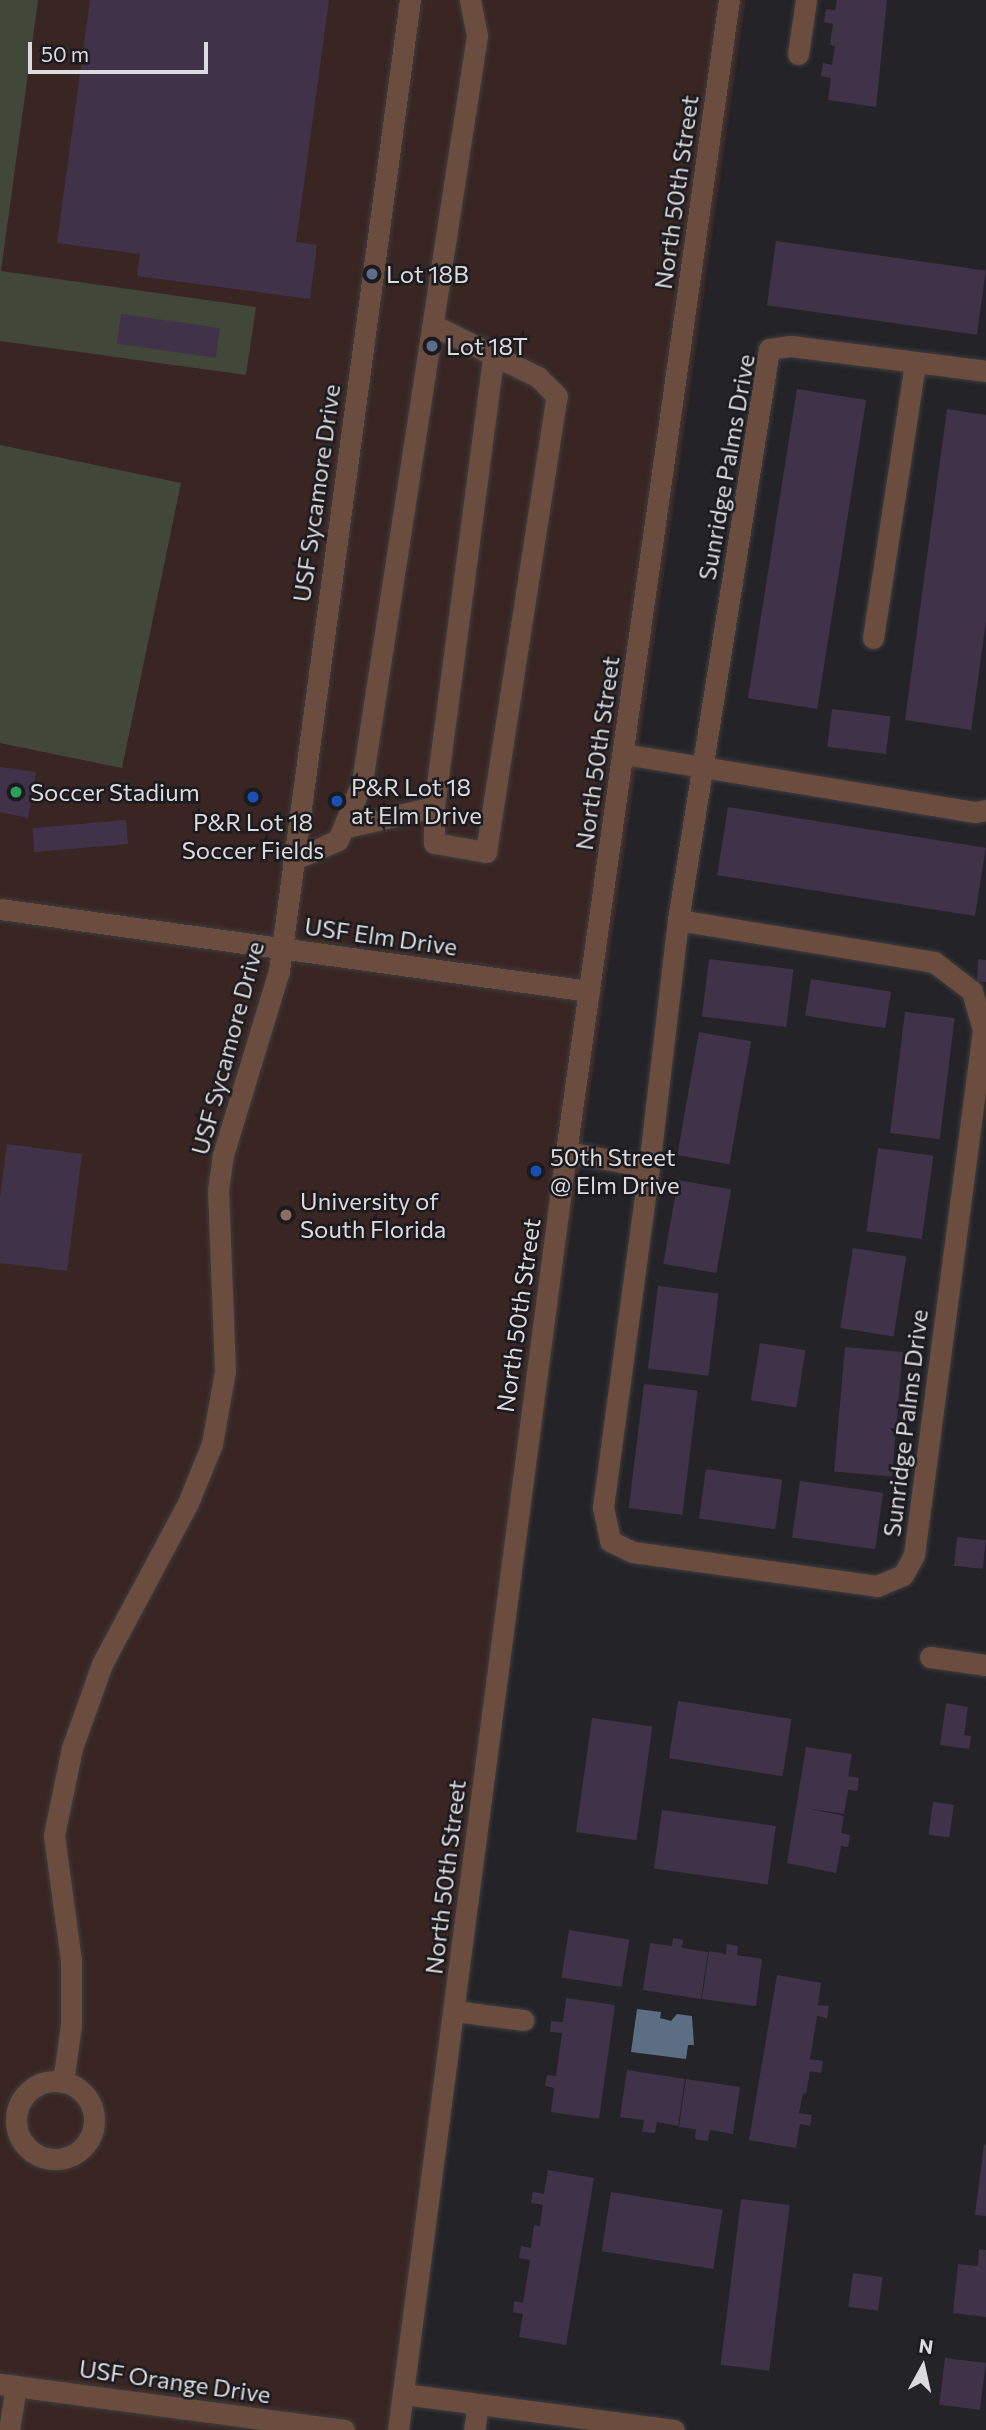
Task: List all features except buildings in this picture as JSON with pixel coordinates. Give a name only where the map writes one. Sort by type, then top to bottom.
[{"type":"street","name":"USF Sycamore Drive","points":[[63,2082],[71,2025],[71,1961],[54,1835],[72,1748],[102,1664],[188,1503],[212,1444],[225,1371],[218,1190],[223,1155],[283,949],[410,0]]},
{"type":"street","points":[[293,860],[338,840],[362,782],[477,36],[470,0]]},
{"type":"street","name":"North 50th Street","points":[[398,2430],[566,1152],[729,0]]},
{"type":"street","points":[[797,54],[806,0]]},
{"type":"street","points":[[433,325],[538,377],[557,396],[486,852],[434,843],[434,807],[493,357]]},
{"type":"street","name":"Sunridge Palms Drive","points":[[678,920],[934,962],[972,991],[983,1030],[915,1555],[903,1575],[877,1586],[633,1552],[610,1541],[603,1507],[649,1167],[678,920],[705,766],[769,349],[791,345],[986,371]]},
{"type":"street","points":[[873,638],[915,362]]},
{"type":"street","points":[[624,754],[975,812],[986,810]]},
{"type":"street","points":[[343,828],[434,807]]},
{"type":"street","name":"USF Elm Drive","points":[[0,909],[589,991]]},
{"type":"street","points":[[566,1152],[649,1167]]},
{"type":"street","points":[[930,1657],[986,1665]]},
{"type":"street","points":[[455,2011],[523,2020]]},
{"type":"street","points":[[8,2385],[9,2430]]},
{"type":"street","name":"USF Orange Drive","points":[[8,2385],[344,2430]]},
{"type":"street","points":[[404,2394],[674,2430]]},
{"type":"street","points":[[474,2430],[478,2404]]},
{"type":"shaded area","name":"University of South Florida","points":[[0,0],[746,0],[400,2430],[0,2430]]},
{"type":"green space","points":[[0,0],[38,0],[1,271],[256,307],[246,375],[0,341]]},
{"type":"green space","points":[[0,445],[181,483],[122,768],[0,743]]},
{"type":"water","points":[[637,2009],[661,2012],[660,2018],[671,2021],[677,2014],[692,2016],[694,2045],[688,2045],[686,2059],[631,2052]]},
{"type":"place","name":"Lot 18B","points":[[372,274]]},
{"type":"place","name":"Lot 18T","points":[[432,346]]},
{"type":"place","name":"Soccer Stadium","points":[[16,792]]},
{"type":"place","name":"P&R Lot 18 Soccer Fields","points":[[253,797]]},
{"type":"place","name":"P&R Lot 18 at Elm Drive","points":[[337,801]]},
{"type":"place","name":"50th Street @ Elm Drive","points":[[536,1171]]},
{"type":"place","name":"University of South Florida","points":[[286,1215]]}]
